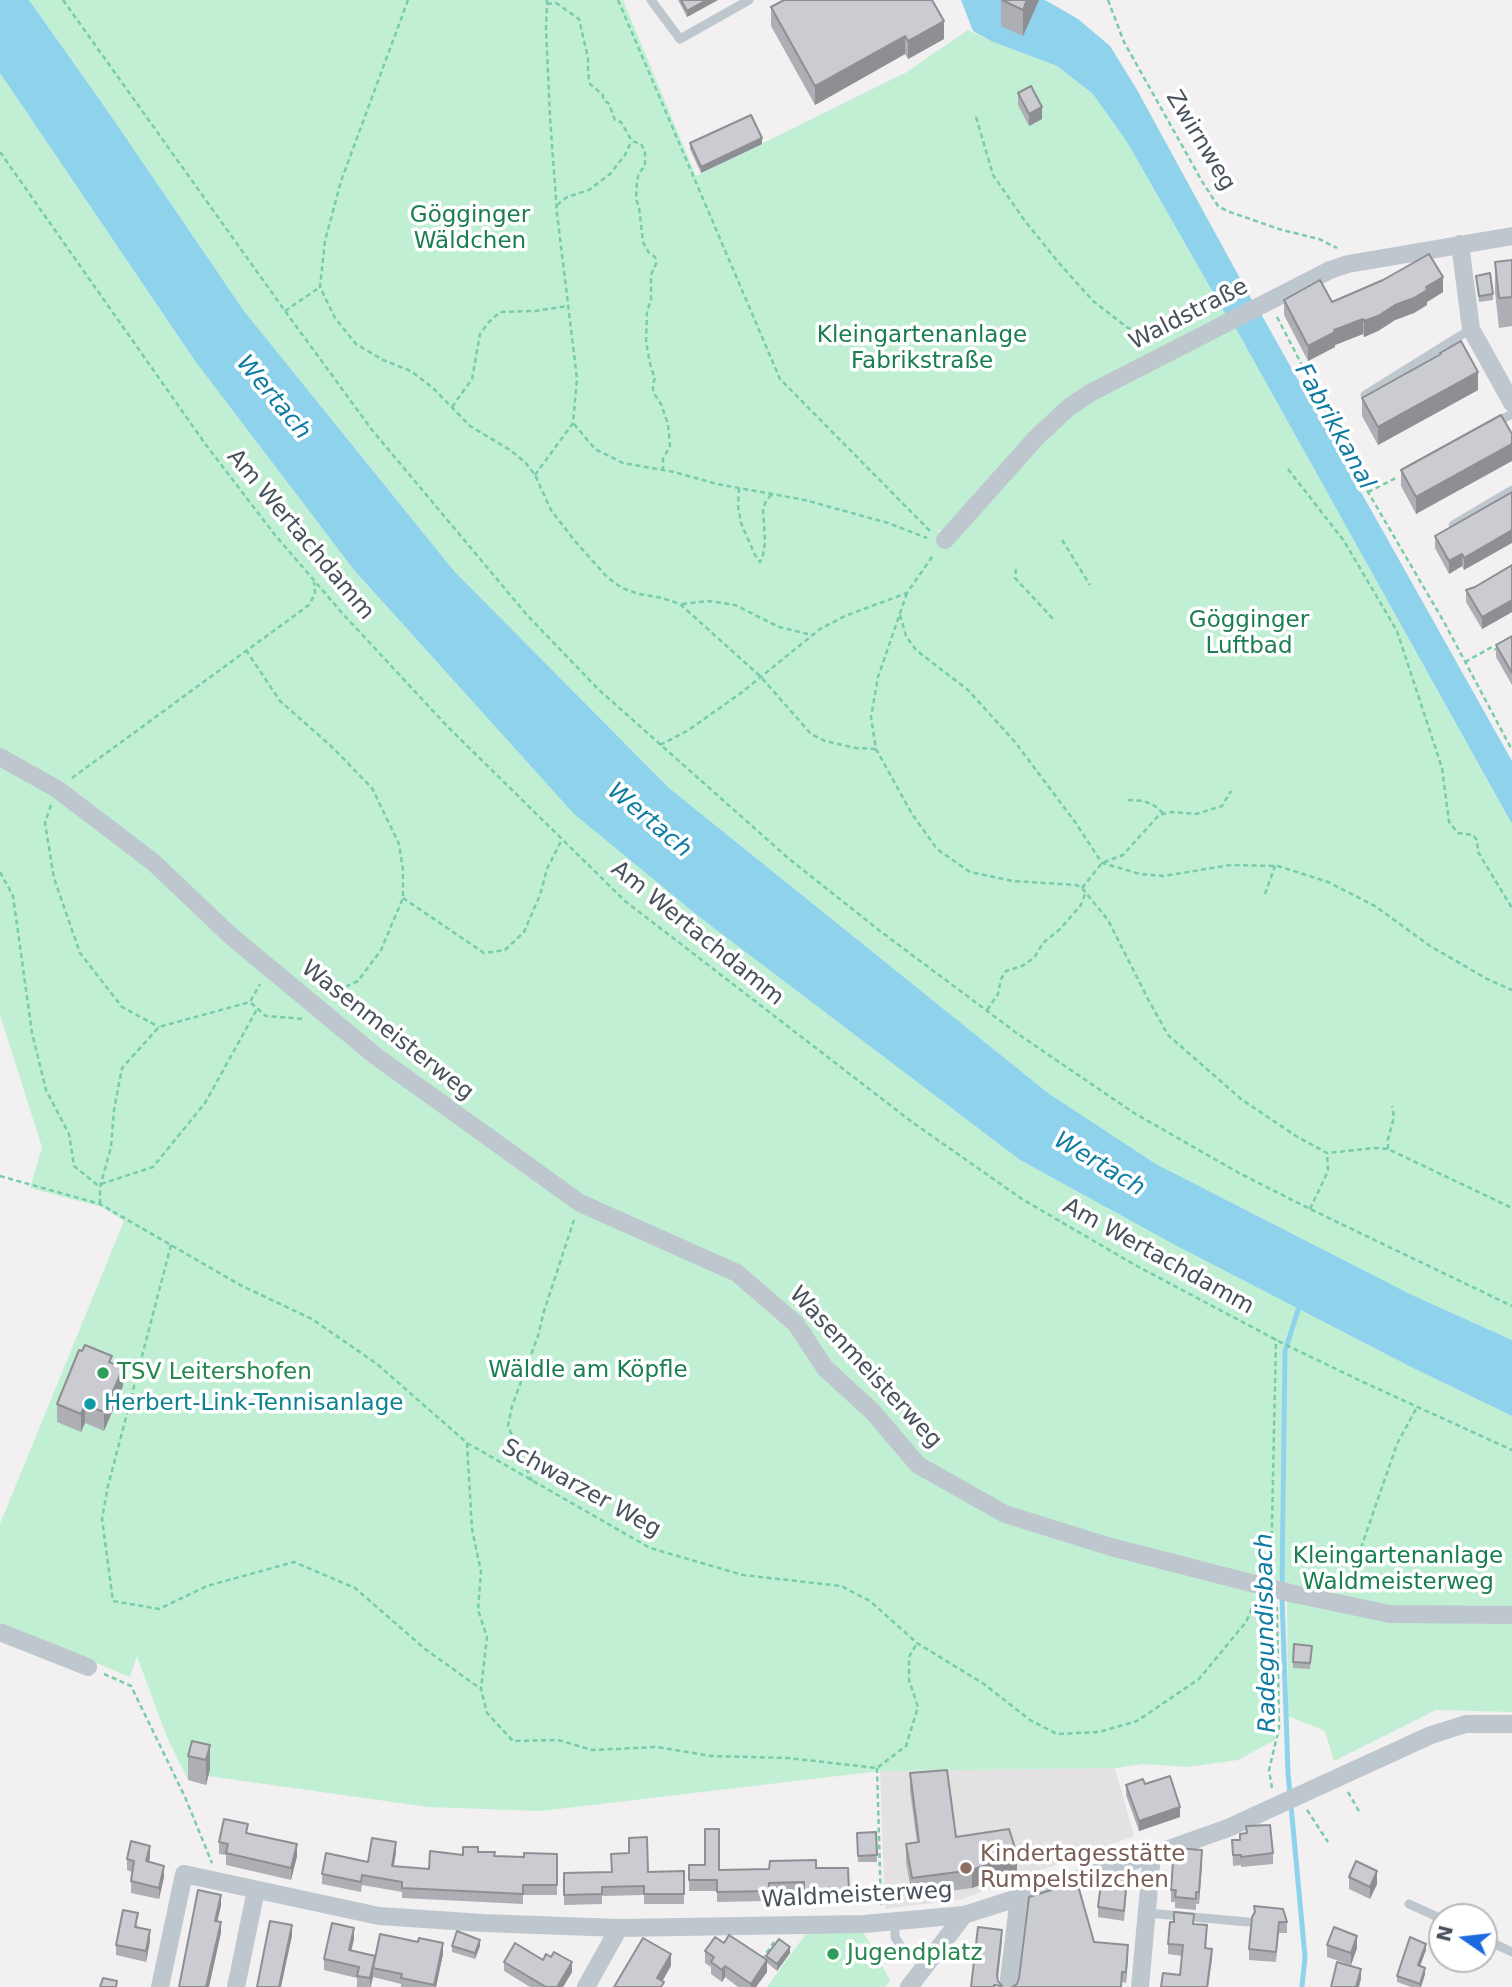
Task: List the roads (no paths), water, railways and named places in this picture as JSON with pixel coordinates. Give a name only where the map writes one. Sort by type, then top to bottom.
[{"type":"street","name":"Waldstraße","points":[[945,540],[1036,438],[1068,408],[1090,393],[1330,271],[1351,263],[1512,236]]},
{"type":"street","points":[[1460,244],[1471,329],[1512,403]]},
{"type":"street","name":"Wasenmeisterweg","points":[[0,757],[57,789],[153,862],[269,969],[447,1110],[580,1203],[737,1273],[796,1324],[825,1368],[873,1412],[918,1465],[1005,1514],[1111,1547],[1274,1589],[1390,1614],[1512,1615]]},
{"type":"street","points":[[0,1632],[89,1667]]},
{"type":"street","name":"Waldmeisterweg","points":[[160,1987],[184,1874],[379,1916],[483,1923],[619,1928],[888,1922],[964,1915],[1228,1828],[1431,1735],[1466,1724],[1512,1724]]},
{"type":"street","points":[[1140,1987],[1152,1855]]},
{"type":"street","points":[[236,1987],[256,1890]]},
{"type":"street","points":[[1008,1987],[1019,1897]]},
{"type":"street","points":[[909,1987],[964,1915]]},
{"type":"street","points":[[586,1987],[619,1928]]},
{"type":"lane","points":[[651,0],[680,39],[750,0]]},
{"type":"lane","points":[[1366,395],[1471,329]]},
{"type":"lane","points":[[1483,429],[1512,414]]},
{"type":"lane","points":[[1454,525],[1512,490]]},
{"type":"lane","points":[[1409,1904],[1428,1913]]},
{"type":"lane","points":[[1147,1913],[1248,1922]]},
{"type":"lane","points":[[888,1922],[904,1952],[926,1963]]},
{"type":"water","name":"Wertach","points":[[0,0],[29,0],[244,311],[454,571],[669,788],[1048,1093],[1156,1164],[1412,1295],[1512,1340],[1512,1416],[1175,1245],[1020,1160],[698,916],[574,814],[354,570],[195,361],[0,73]]},
{"type":"water","points":[[961,0],[1045,0],[1078,19],[1110,46],[1136,88],[1254,304],[1227,317],[1127,142],[1093,94],[1057,66],[991,41],[973,31]]},
{"type":"water","points":[[1261,314],[1512,761],[1512,824],[1235,327]]},
{"type":"waterway","name":"Radegundisbach","points":[[1282,1586],[1285,1351],[1300,1304]]},
{"type":"waterway","name":"Radegundisbach","points":[[1282,1596],[1288,1773],[1305,1957],[1302,1987]]},
{"type":"place","name":"TSV Leitershofen","points":[[103,1373]]},
{"type":"place","name":"Herbert-Link-Tennisanlage","points":[[90,1404]]},
{"type":"place","name":"Kindertagesstätte Rumpelstilzchen","points":[[966,1868]]},
{"type":"place","name":"Jugendplatz","points":[[833,1954]]},
{"type":"park label","name":"Gögginger Wäldchen","points":[[470,229]]},
{"type":"park label","name":"Kleingartenanlage Fabrikstraße","points":[[922,349]]},
{"type":"park label","name":"Gögginger Luftbad","points":[[1249,634]]},
{"type":"park label","name":"Wäldle am Köpfle","points":[[588,1371]]},
{"type":"park label","name":"Kleingartenanlage Waldmeisterweg","points":[[1398,1570]]},
{"type":"water label","name":"Fabrikkanal","points":[[1334,427]]}]
